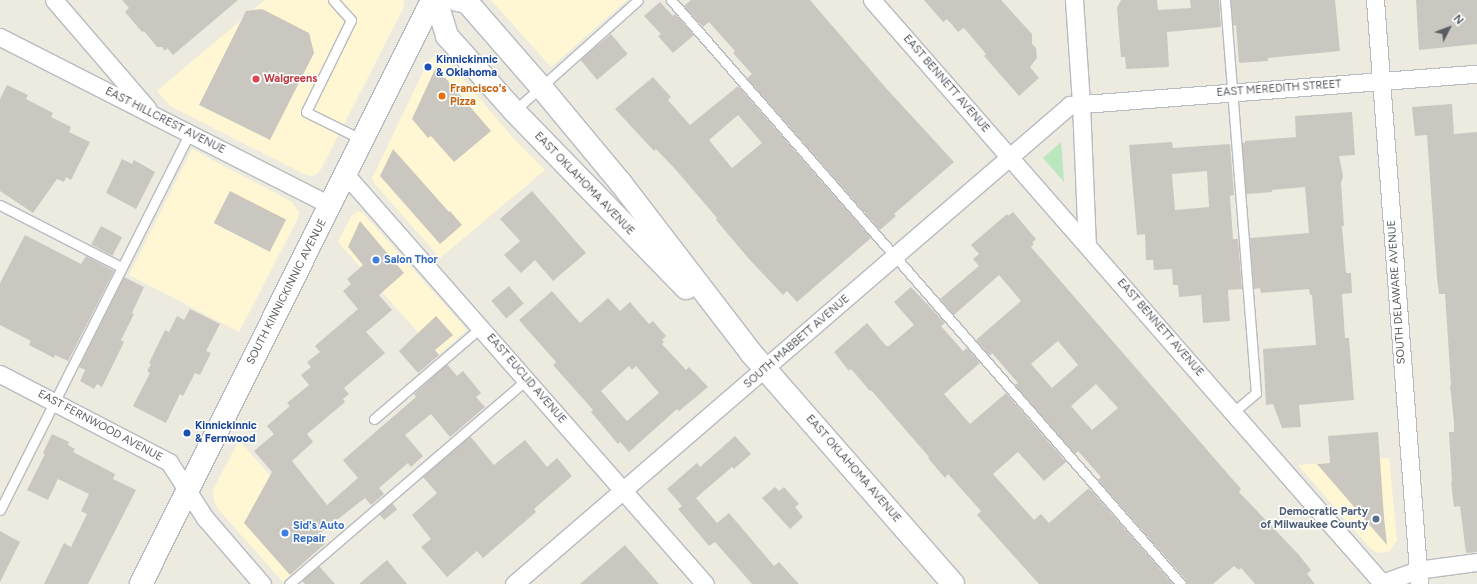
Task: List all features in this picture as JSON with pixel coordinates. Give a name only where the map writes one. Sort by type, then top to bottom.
[{"type":"street","points":[[54,0],[152,114]]},
{"type":"street","name":"SOUTH KINNICKINNIC AVENUE","points":[[141,584],[432,0]]},
{"type":"street","name":"EAST OKLAHOMA AVENUE","points":[[436,0],[447,36],[514,111],[759,362],[953,584]]},
{"type":"street","name":"EAST OKLAHOMA AVENUE","points":[[458,0],[467,2],[541,87],[620,182],[759,362]]},
{"type":"street","name":"EAST BENNETT AVENUE","points":[[872,0],[1088,245],[1382,584],[1418,577],[1477,562]]},
{"type":"street","points":[[1074,0],[1082,104],[1088,245]]},
{"type":"street","name":"SOUTH DELAWARE AVENUE","points":[[1375,0],[1418,577]]},
{"type":"street","name":"EAST HILLCREST AVENUE","points":[[0,37],[330,205]]},
{"type":"street","name":"EAST MEREDITH STREET","points":[[1082,104],[1477,74]]},
{"type":"street","name":"SOUTH MABBETT AVENUE","points":[[514,584],[624,491],[759,362],[895,256],[1070,105],[1082,104]]},
{"type":"street","name":"EAST EUCLID AVENUE","points":[[346,175],[705,584]]},
{"type":"street","name":"EAST FERNWOOD AVENUE","points":[[0,374],[169,462],[205,518],[262,584]]},
{"type":"lane","points":[[333,0],[351,20],[306,112],[363,140]]},
{"type":"lane","points":[[514,111],[638,0]]},
{"type":"lane","points":[[671,0],[1181,584]]},
{"type":"lane","points":[[1225,0],[1256,393],[1233,412]]},
{"type":"lane","points":[[0,510],[56,402],[121,267],[190,133]]},
{"type":"lane","points":[[0,205],[121,267]]},
{"type":"lane","points":[[374,419],[480,328]]},
{"type":"lane","points":[[289,584],[526,380]]},
{"type":"shaded area","points":[[265,0],[404,0],[403,9],[321,169],[317,174],[312,176],[306,175],[170,106],[157,91]]},
{"type":"shaded area","points":[[491,0],[627,0],[551,67]]},
{"type":"shaded area","points":[[438,56],[445,58],[514,139],[545,170],[440,258],[375,184],[372,178],[427,64],[432,57]]},
{"type":"shaded area","points":[[192,149],[292,202],[299,212],[298,218],[239,332],[129,275]]},
{"type":"shaded area","points":[[358,211],[363,213],[467,330],[438,355],[338,242],[352,215]]},
{"type":"shaded area","points":[[239,440],[328,542],[283,582],[218,509],[214,501],[213,490]]},
{"type":"shaded area","points":[[1389,458],[1397,540],[1390,551],[1381,553],[1371,549],[1298,465]]},
{"type":"green space","points":[[1061,142],[1064,182],[1043,158]]},
{"type":"building","points":[[122,0],[238,0],[173,55],[167,48],[165,51],[162,47],[157,47],[144,31],[142,32],[125,12],[129,8]]},
{"type":"building","points":[[691,0],[810,0],[885,87],[954,162],[894,214],[896,216],[880,230],[747,78],[752,74],[733,53],[735,51],[709,22],[703,27],[684,6]]},
{"type":"building","points":[[924,0],[1001,0],[1032,34],[1032,44],[1036,48],[1037,58],[1030,67],[1039,78],[1019,96],[984,56],[986,54],[964,28],[958,32],[947,19],[943,22]]},
{"type":"building","points":[[1121,0],[1157,0],[1158,10],[1191,8],[1190,0],[1219,0],[1221,27],[1167,32],[1169,67],[1126,69],[1125,57],[1121,57],[1117,8]]},
{"type":"building","points":[[1231,0],[1335,0],[1340,51],[1268,58],[1268,61],[1239,63],[1236,25],[1233,26]]},
{"type":"building","points":[[1416,0],[1477,0],[1477,44],[1419,50]]},
{"type":"building","points":[[660,2],[673,16],[675,14],[694,35],[673,53],[658,36],[661,34],[644,16]]},
{"type":"building","name":"Walgreens","points":[[262,9],[309,33],[314,53],[270,140],[199,105],[246,11]]},
{"type":"building","points":[[611,34],[628,54],[597,80],[580,60]]},
{"type":"building","name":"Francisco's Pizza","points":[[436,67],[491,131],[454,162],[431,136],[428,138],[412,119]]},
{"type":"building","points":[[653,77],[671,97],[668,100],[690,125],[738,86],[871,238],[797,302],[787,291],[783,295],[749,259],[716,220],[717,218],[676,170],[656,149],[654,151],[615,109]],"holes":[[[738,115],[762,143],[732,168],[709,140]]]},
{"type":"building","points":[[7,85],[28,95],[26,99],[53,113],[51,117],[71,127],[69,132],[90,142],[71,180],[66,177],[64,182],[57,179],[33,213],[0,191],[0,99]]},
{"type":"building","points":[[1452,104],[1454,134],[1477,132],[1477,552],[1466,553],[1460,506],[1454,507],[1451,482],[1449,432],[1454,432],[1454,422],[1450,385],[1445,294],[1439,294],[1437,278],[1427,135],[1415,136],[1412,107]]},
{"type":"building","points":[[1352,112],[1355,155],[1339,156],[1343,176],[1341,183],[1344,226],[1342,226],[1346,273],[1351,273],[1352,293],[1342,294],[1345,338],[1349,338],[1354,400],[1299,405],[1301,427],[1282,428],[1273,404],[1266,405],[1263,349],[1316,345],[1312,295],[1310,295],[1309,289],[1261,293],[1260,288],[1254,289],[1250,238],[1309,233],[1305,187],[1246,194],[1242,143],[1245,143],[1245,141],[1296,137],[1295,116]]},
{"type":"building","points":[[1172,142],[1173,148],[1230,144],[1234,195],[1230,196],[1233,239],[1238,239],[1242,289],[1228,290],[1230,321],[1203,323],[1201,295],[1179,297],[1178,285],[1173,285],[1172,269],[1154,270],[1153,260],[1146,260],[1145,234],[1137,235],[1129,145]],"holes":[[[1207,171],[1209,207],[1175,210],[1172,174]]]},
{"type":"building","points":[[393,149],[462,225],[440,244],[380,176]]},
{"type":"building","points":[[122,159],[132,164],[134,160],[155,172],[136,209],[106,193]]},
{"type":"building","points":[[230,191],[286,220],[270,252],[214,223]]},
{"type":"building","points":[[532,191],[586,253],[553,281],[535,260],[521,273],[504,255],[520,241],[500,219]]},
{"type":"building","points":[[1013,212],[1036,239],[1032,243],[1034,244],[1031,247],[1241,489],[1239,492],[1299,555],[1311,570],[1307,574],[1315,584],[1255,584],[1241,568],[1239,570],[1234,566],[1213,584],[1187,584],[1186,580],[1098,480],[1101,477],[1078,451],[1075,454],[1015,385],[1018,383],[992,353],[990,356],[976,340],[1021,301],[999,275],[954,315],[940,299],[979,266],[973,259],[979,254],[971,245],[1007,214],[1008,216]],"holes":[[[1058,341],[1078,365],[1052,388],[1031,364]],[[1096,384],[1118,408],[1092,430],[1071,406]]]},
{"type":"building","points":[[360,221],[404,273],[379,295],[392,310],[366,332],[385,353],[344,388],[349,394],[343,399],[345,402],[307,434],[313,442],[292,461],[327,505],[358,478],[343,460],[416,397],[414,394],[447,364],[457,376],[463,371],[481,393],[476,397],[485,407],[450,437],[431,414],[405,435],[423,456],[411,467],[408,463],[379,488],[384,494],[371,505],[365,498],[319,534],[326,543],[290,575],[244,523],[272,472],[254,451],[274,434],[267,426],[290,406],[287,403],[309,385],[301,375],[311,367],[307,362],[320,352],[315,346],[358,309],[343,291],[351,284],[347,279],[363,265],[348,247]]},
{"type":"building","points":[[101,226],[122,237],[112,256],[91,245]]},
{"type":"building","points":[[25,235],[81,264],[86,256],[114,271],[68,361],[55,355],[54,358],[29,345],[31,341],[0,325],[0,283]]},
{"type":"building","points":[[124,277],[144,287],[132,313],[134,314],[121,340],[124,342],[102,387],[97,384],[94,389],[80,381],[85,370],[79,367]]},
{"type":"building","points":[[509,286],[524,304],[506,318],[491,301]]},
{"type":"building","points":[[911,287],[945,323],[941,326],[963,351],[967,348],[980,363],[944,394],[970,424],[1006,393],[1066,462],[1044,481],[1018,452],[993,474],[1034,520],[1041,514],[1049,523],[1089,488],[1173,584],[1039,584],[977,515],[981,511],[948,474],[945,478],[928,458],[929,457],[871,390],[870,391],[851,369],[849,371],[834,352],[867,323],[886,346],[889,346],[914,325],[894,302]]},
{"type":"building","points":[[552,291],[580,323],[608,298],[620,311],[630,302],[649,324],[653,321],[666,336],[662,340],[664,342],[662,344],[686,370],[689,367],[708,387],[679,411],[677,409],[629,452],[620,442],[618,444],[591,412],[593,410],[553,365],[556,362],[519,320]],"holes":[[[629,366],[632,370],[636,366],[659,393],[627,421],[601,391]]]},
{"type":"building","points":[[190,309],[220,324],[206,351],[211,353],[200,375],[195,373],[183,396],[180,394],[166,423],[133,406],[150,373],[147,371],[151,364],[149,363],[165,330],[169,332],[177,316],[184,320]]},
{"type":"building","points":[[436,316],[453,335],[435,350],[439,355],[418,373],[399,351]]},
{"type":"building","points":[[1378,432],[1387,545],[1317,464],[1330,463],[1328,436]]},
{"type":"building","points":[[52,434],[69,442],[68,445],[75,449],[73,452],[115,474],[113,479],[136,490],[88,584],[44,584],[64,543],[71,547],[87,514],[81,511],[89,494],[58,479],[48,500],[27,490],[45,454],[43,453]]},
{"type":"building","points":[[470,436],[494,465],[525,440],[547,467],[557,458],[572,476],[534,509],[536,512],[483,558],[477,551],[447,577],[421,547],[431,539],[412,515],[437,493],[423,477]]},
{"type":"building","points":[[735,436],[751,454],[734,469],[732,467],[696,498],[717,523],[729,513],[774,566],[779,562],[799,584],[752,584],[715,542],[709,546],[678,509],[682,506],[667,489],[697,463],[700,467]]},
{"type":"building","points":[[775,487],[779,491],[784,487],[799,504],[795,507],[803,517],[790,529],[762,498]]},
{"type":"building","points":[[392,503],[397,509],[384,520],[379,514]]},
{"type":"building","points":[[0,531],[20,542],[0,582]]},
{"type":"building","points":[[625,545],[659,584],[580,584]]},
{"type":"building","points":[[387,560],[407,584],[359,584]]},
{"type":"building","points":[[319,566],[335,584],[305,584],[302,581]]},
{"type":"place","name":"Kinnickinnic & Oklahoma","points":[[428,67]]},
{"type":"place","name":"Walgreens","points":[[256,79]]},
{"type":"place","name":"Francisco's Pizza","points":[[442,96]]},
{"type":"place","name":"Salon Thor","points":[[376,260]]},
{"type":"place","name":"Kinnickinnic & Fernwood","points":[[187,433]]},
{"type":"place","name":"Democratic Party of Milwaukee County","points":[[1376,519]]},
{"type":"place","name":"Sid's Auto Repair","points":[[285,533]]}]
